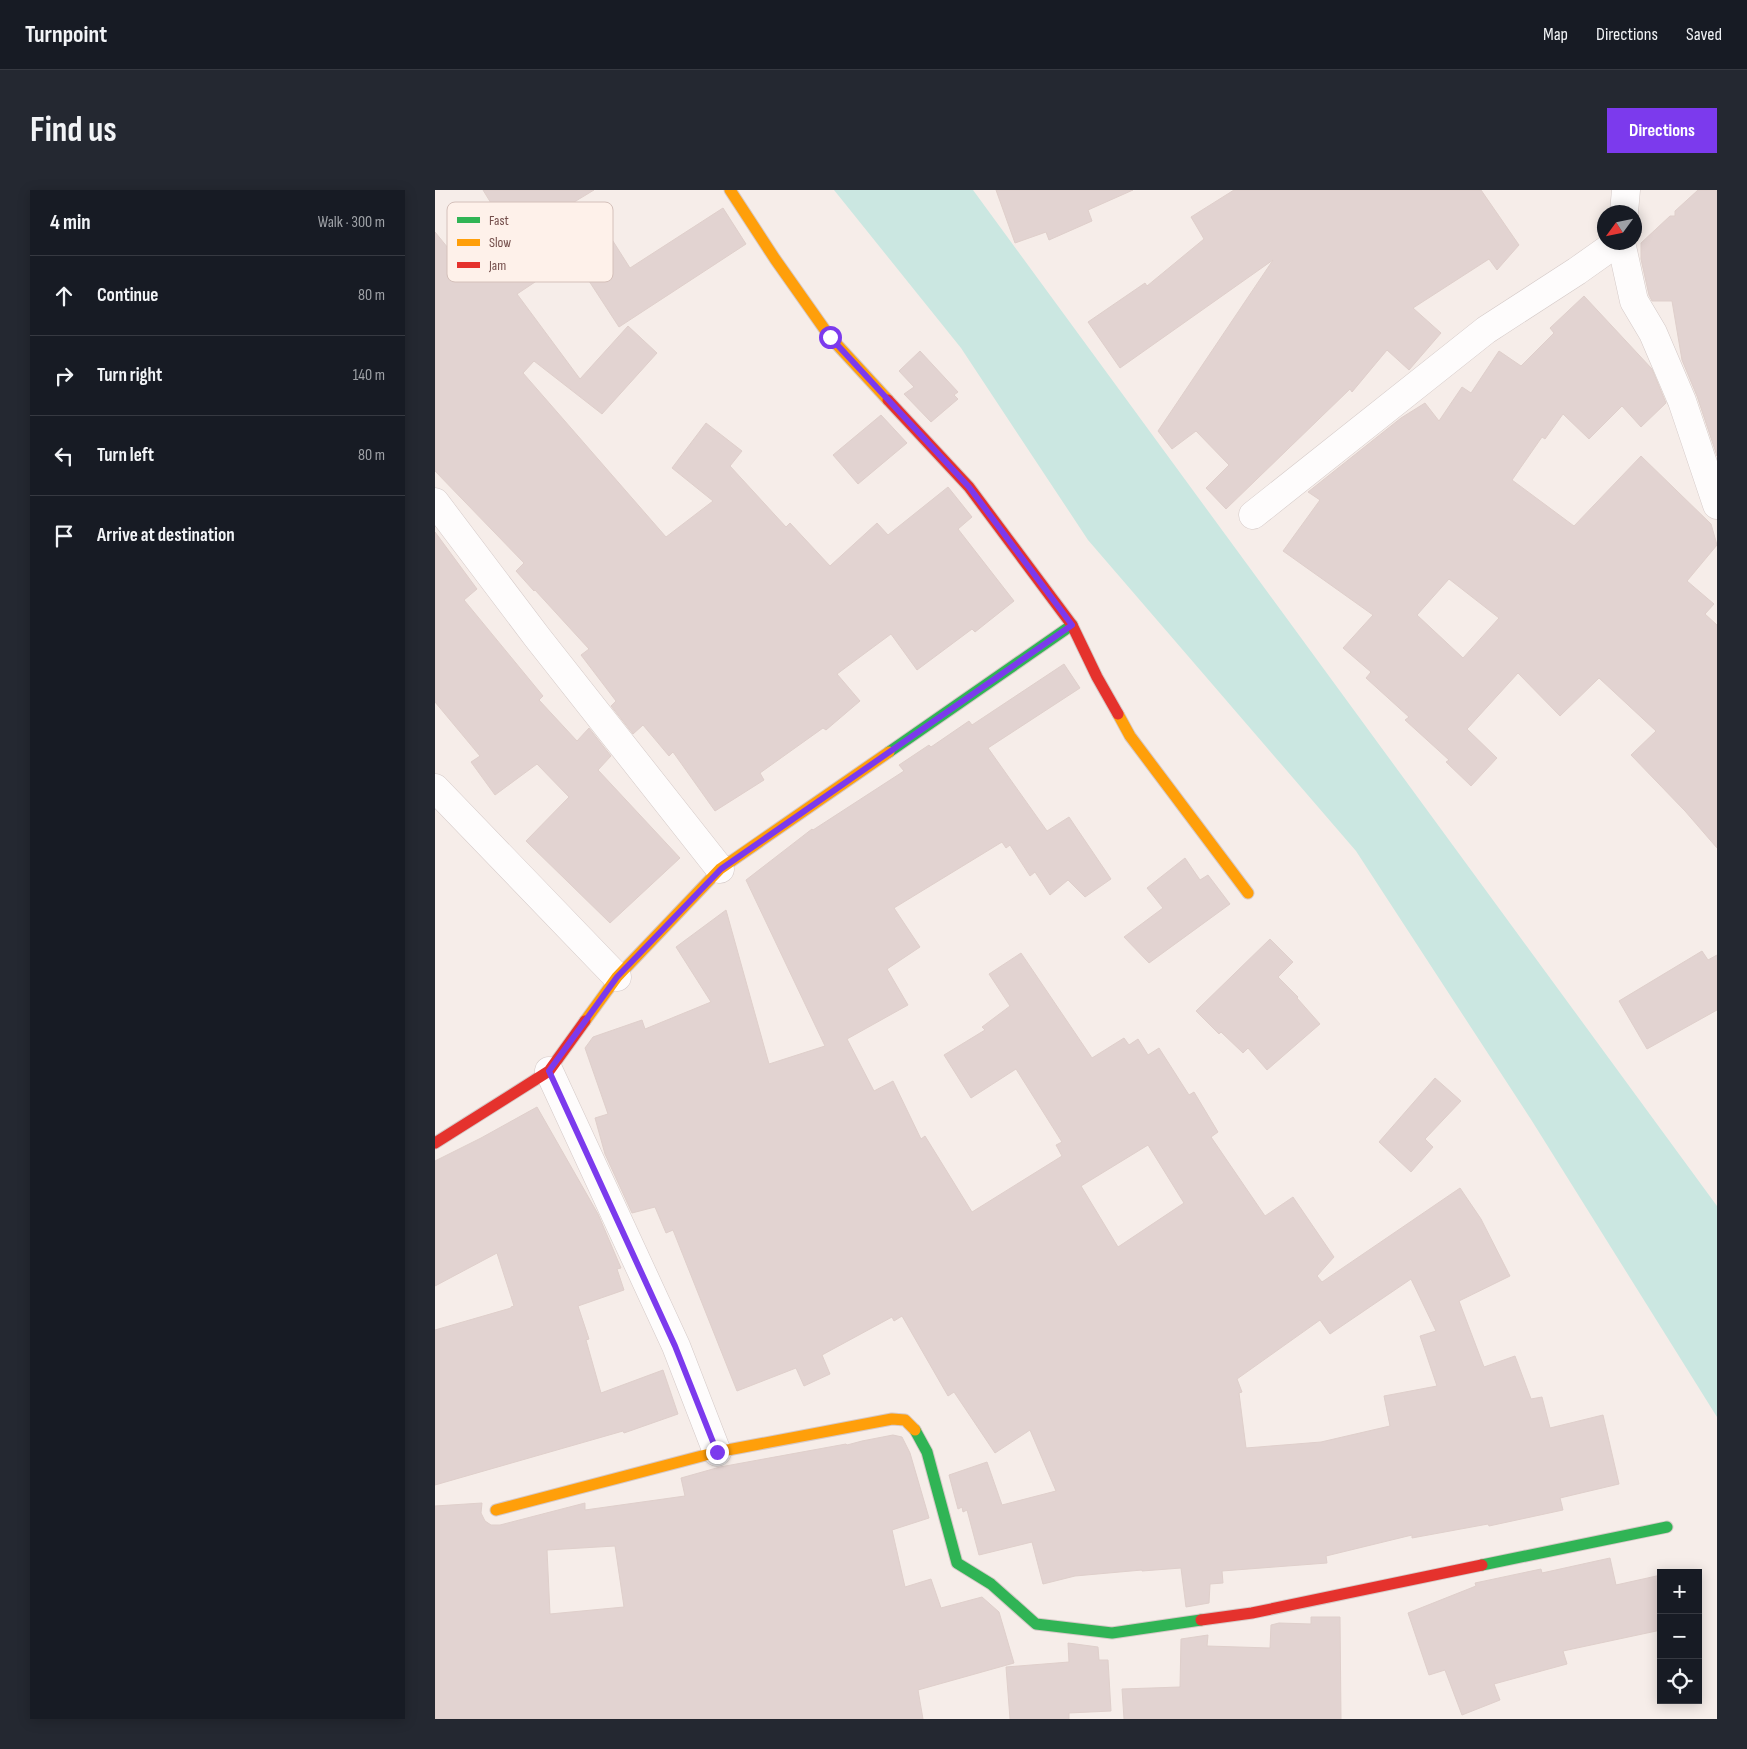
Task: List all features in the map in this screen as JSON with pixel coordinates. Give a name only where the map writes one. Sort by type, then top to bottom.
[{"type":"street","points":[[730,190],[775,259],[830,337],[969,487],[1072,625],[1097,677],[1131,736],[1248,893]]},
{"type":"street","points":[[1625,205],[1626,190]]},
{"type":"street","points":[[1253,515],[1486,330],[1607,250]]},
{"type":"street","points":[[1621,250],[1634,301],[1653,333],[1682,401],[1717,505]]},
{"type":"street","points":[[435,502],[537,637],[721,869]]},
{"type":"street","points":[[435,1143],[549,1071],[617,977],[721,869],[1072,625]]},
{"type":"street","points":[[435,788],[617,977]]},
{"type":"street","points":[[549,1071],[675,1346],[717,1452]]},
{"type":"street","points":[[496,1510],[717,1452],[892,1419],[905,1420],[914,1427],[927,1452],[957,1564],[991,1584],[1036,1624],[1112,1633],[1252,1613],[1667,1528]]},
{"type":"water","points":[[834,190],[973,190],[1717,1206],[1717,1417],[1532,1121],[1356,851],[1088,540],[961,348]]},
{"type":"building","points":[[483,190],[594,190],[574,202],[490,202]]},
{"type":"building","points":[[996,190],[1133,190],[1088,210],[1092,221],[1049,240],[1046,232],[1015,243]]},
{"type":"building","points":[[1234,190],[1481,190],[1519,245],[1497,270],[1489,259],[1413,308],[1441,333],[1409,370],[1387,350],[1352,392],[1350,389],[1226,509],[1206,488],[1229,465],[1196,431],[1172,449],[1158,431],[1273,260],[1120,368],[1088,322],[1145,283],[1147,286],[1204,239],[1191,217]]},
{"type":"building","points":[[1698,190],[1717,190],[1717,456],[1697,396],[1682,360],[1672,301],[1652,301],[1641,259],[1642,242],[1670,216],[1675,216],[1675,211]]},
{"type":"building","points":[[723,208],[746,244],[619,327],[590,282],[613,282],[613,241],[630,268]]},
{"type":"building","points":[[435,232],[447,247],[447,282],[535,282],[517,294],[580,379],[628,326],[657,353],[602,414],[534,361],[523,373],[666,537],[713,501],[672,468],[706,423],[742,451],[730,466],[786,527],[790,523],[830,566],[877,523],[888,535],[948,487],[972,517],[958,529],[1014,601],[975,632],[972,629],[917,670],[891,634],[837,674],[860,701],[826,730],[823,728],[760,773],[764,780],[715,811],[673,752],[669,756],[643,725],[633,734],[611,706],[616,701],[581,655],[589,649],[516,571],[524,563],[435,471]]},
{"type":"building","points":[[1584,296],[1652,369],[1666,403],[1641,427],[1622,406],[1589,439],[1563,414],[1545,439],[1542,437],[1512,480],[1574,526],[1641,456],[1711,524],[1717,545],[1687,581],[1714,604],[1705,614],[1717,625],[1717,848],[1685,811],[1631,755],[1656,731],[1599,678],[1560,716],[1518,673],[1467,729],[1497,758],[1471,786],[1446,762],[1449,760],[1405,720],[1409,717],[1366,678],[1371,672],[1343,648],[1373,615],[1283,551],[1320,500],[1308,492],[1401,418],[1425,403],[1439,421],[1462,387],[1471,393],[1499,351],[1521,366],[1554,333],[1550,328]],"holes":[[[1449,579],[1499,618],[1463,658],[1417,615]]]},
{"type":"building","points":[[920,351],[958,392],[954,395],[958,399],[931,422],[904,394],[914,387],[899,371]]},
{"type":"building","points":[[881,415],[907,443],[858,484],[833,455]]},
{"type":"building","points":[[435,532],[477,589],[464,600],[543,696],[539,700],[577,741],[589,728],[611,756],[598,770],[680,858],[610,923],[526,841],[569,797],[537,764],[495,795],[471,762],[480,756],[435,702]]},
{"type":"building","points":[[1064,664],[1080,688],[988,748],[1047,831],[1069,817],[1111,879],[1085,897],[1068,880],[1050,895],[1035,872],[1030,876],[1010,845],[1006,848],[1002,842],[894,908],[920,947],[887,969],[908,1005],[847,1039],[874,1091],[893,1081],[921,1139],[925,1136],[972,1212],[1062,1156],[1056,1145],[1062,1142],[1016,1069],[971,1098],[944,1055],[985,1030],[982,1027],[1010,1006],[989,974],[1021,953],[1092,1058],[1124,1038],[1129,1045],[1138,1039],[1148,1055],[1159,1048],[1189,1095],[1194,1092],[1218,1132],[1211,1137],[1265,1216],[1293,1197],[1334,1257],[1317,1276],[1322,1282],[1460,1188],[1481,1219],[1510,1276],[1459,1301],[1484,1367],[1515,1356],[1531,1399],[1542,1397],[1550,1428],[1603,1415],[1619,1484],[1560,1498],[1563,1510],[1489,1526],[1488,1524],[1412,1538],[1412,1535],[1326,1556],[1327,1563],[1222,1571],[1223,1583],[1210,1584],[1209,1603],[1186,1607],[1181,1568],[1075,1576],[1043,1584],[1032,1542],[979,1555],[967,1510],[963,1512],[962,1507],[958,1509],[949,1475],[987,1462],[1002,1505],[1056,1491],[1030,1430],[995,1453],[954,1392],[948,1396],[902,1316],[894,1321],[892,1317],[822,1355],[830,1374],[804,1386],[796,1368],[737,1391],[673,1230],[666,1233],[655,1207],[632,1213],[605,1154],[595,1118],[608,1114],[585,1048],[593,1037],[642,1020],[645,1029],[711,1002],[676,947],[726,910],[769,1064],[825,1046],[746,880],[812,829],[904,771],[899,765],[929,745],[931,747],[969,721],[972,725]],"holes":[[[1148,1145],[1184,1203],[1118,1247],[1081,1186]],[[1411,1279],[1436,1331],[1420,1336],[1437,1386],[1384,1396],[1390,1426],[1321,1442],[1246,1448],[1239,1393],[1242,1392],[1237,1379],[1320,1320],[1330,1334]]]},
{"type":"building","points":[[1185,858],[1200,880],[1208,875],[1230,904],[1149,963],[1124,937],[1163,908],[1147,888]]},
{"type":"building","points":[[1270,939],[1293,962],[1278,977],[1298,997],[1320,1024],[1267,1070],[1248,1048],[1243,1053],[1221,1032],[1219,1034],[1196,1011]]},
{"type":"building","points":[[1702,951],[1708,960],[1717,955],[1717,1010],[1647,1049],[1619,1001]]},
{"type":"building","points":[[1435,1078],[1461,1101],[1425,1139],[1433,1147],[1411,1172],[1379,1142]]},
{"type":"building","points":[[537,1107],[598,1214],[621,1268],[617,1269],[624,1290],[578,1306],[589,1339],[586,1340],[601,1393],[663,1370],[678,1414],[624,1433],[623,1431],[435,1485],[435,1330],[514,1306],[497,1253],[435,1286],[435,1161]]},
{"type":"building","points":[[893,1435],[902,1437],[910,1453],[929,1518],[892,1530],[905,1587],[931,1579],[941,1608],[982,1597],[999,1612],[1014,1663],[918,1690],[923,1719],[435,1719],[435,1506],[482,1503],[481,1513],[485,1521],[491,1525],[500,1525],[585,1503],[585,1510],[685,1496],[681,1478],[720,1467]],"holes":[[[615,1546],[624,1607],[550,1614],[547,1550]]]},
{"type":"building","points":[[1610,1558],[1616,1585],[1657,1576],[1657,1631],[1563,1651],[1567,1664],[1494,1684],[1500,1700],[1462,1715],[1445,1670],[1429,1675],[1408,1613],[1476,1586],[1475,1583],[1541,1569],[1542,1573]]},
{"type":"building","points":[[1311,1617],[1340,1617],[1341,1719],[1124,1719],[1122,1689],[1180,1687],[1181,1639],[1208,1635],[1207,1646],[1270,1648],[1271,1625],[1279,1623],[1311,1624]]},
{"type":"building","points":[[1068,1643],[1098,1647],[1099,1660],[1108,1660],[1111,1711],[1069,1713],[1069,1719],[1010,1719],[1006,1667],[1069,1662]]},
{"type":"traffic: fast","points":[[889,752],[1072,625]]},
{"type":"traffic: fast","points":[[915,1430],[927,1452],[957,1563],[991,1584],[1036,1624],[1112,1633],[1201,1620]]},
{"type":"traffic: fast","points":[[1482,1565],[1667,1527]]},
{"type":"traffic: slow","points":[[730,190],[775,259],[830,337],[888,400]]},
{"type":"traffic: slow","points":[[1118,714],[1130,736],[1248,893]]},
{"type":"traffic: slow","points":[[585,1021],[617,977],[720,869],[889,752]]},
{"type":"traffic: slow","points":[[496,1510],[717,1452],[892,1419],[905,1420],[915,1430]]},
{"type":"traffic: jam","points":[[888,400],[969,487],[1072,625],[1097,677],[1118,714]]},
{"type":"traffic: jam","points":[[435,1143],[549,1071],[585,1021]]},
{"type":"traffic: jam","points":[[1201,1620],[1252,1613],[1482,1565]]},
{"type":"route","points":[[717,1452],[675,1346],[549,1071],[617,977],[721,869],[1072,625],[969,487],[830,337]]}]
